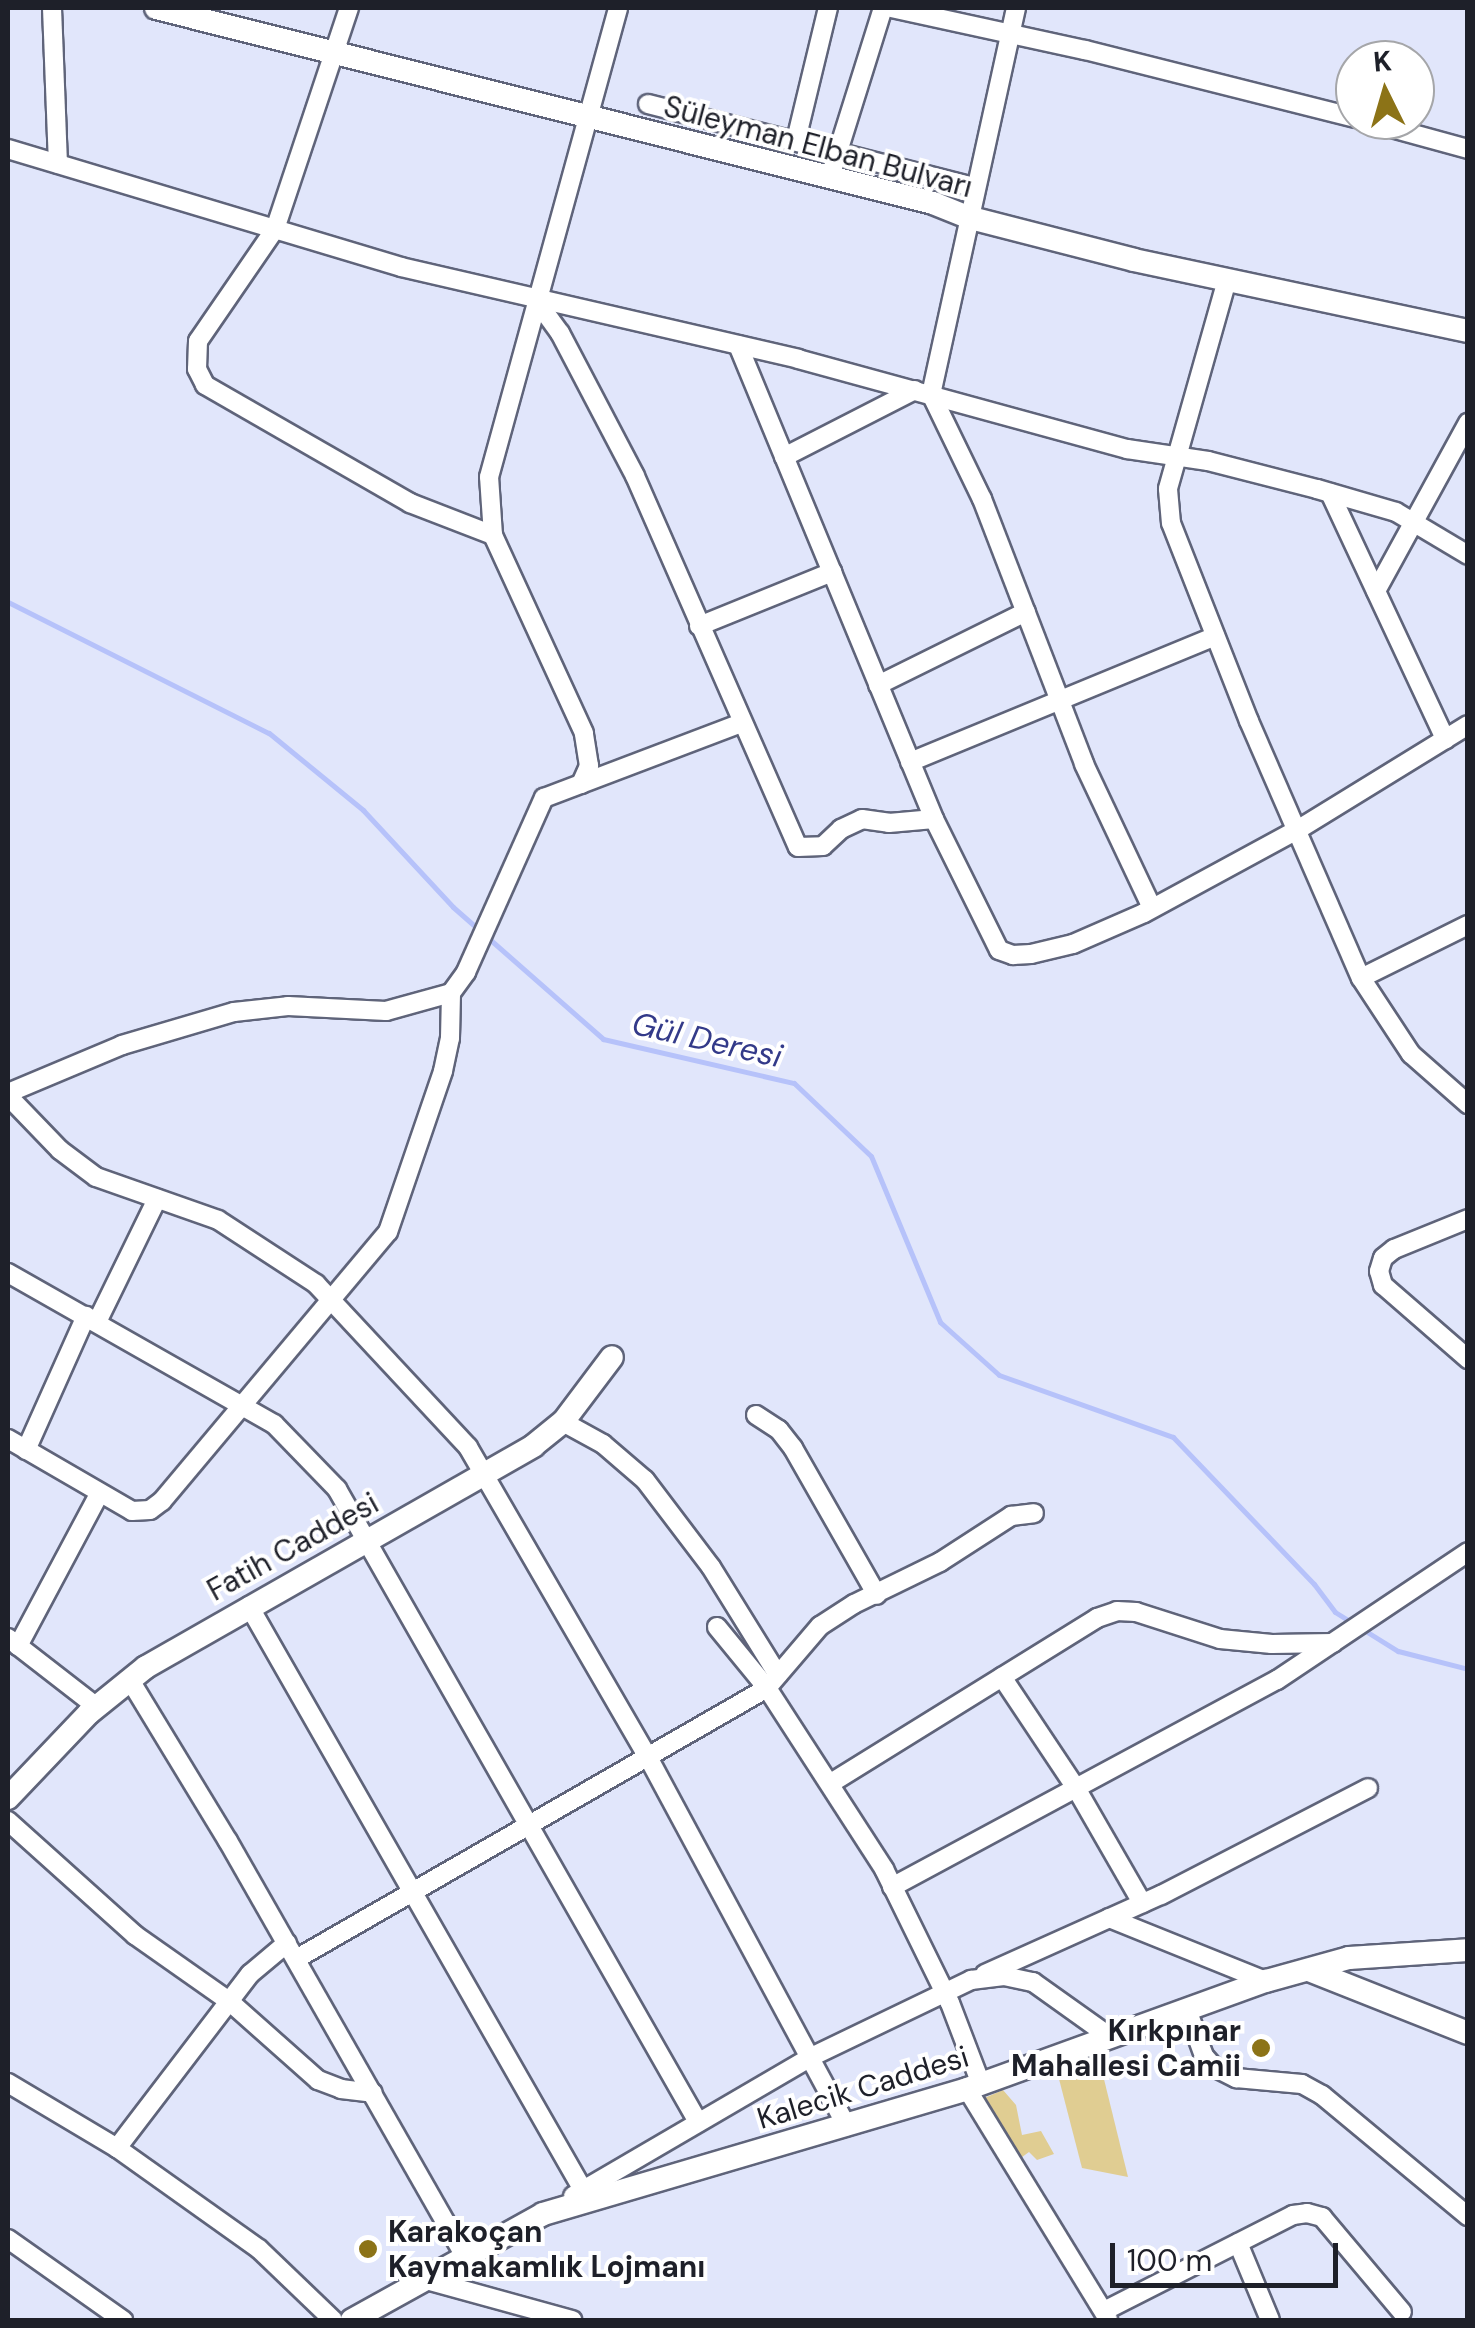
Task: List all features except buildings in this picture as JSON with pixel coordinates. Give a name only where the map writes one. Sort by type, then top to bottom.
[{"type":"street","points":[[52,8],[58,164]]},
{"type":"street","name":"Süleyman Elban Bulvarı","points":[[156,8],[933,203],[967,218],[1227,280],[1468,331]]},
{"type":"street","points":[[349,8],[276,229],[198,342],[195,360],[205,385],[410,503],[492,536]]},
{"type":"street","points":[[581,784],[589,766],[584,733],[492,536],[488,477],[618,8]]},
{"type":"street","points":[[796,140],[828,8]]},
{"type":"street","points":[[830,178],[883,8]]},
{"type":"street","points":[[892,8],[1085,50],[1335,113]]},
{"type":"street","points":[[1016,8],[923,392],[982,500],[1084,764],[1152,908]]},
{"type":"street","points":[[648,104],[974,187]]},
{"type":"street","points":[[1435,140],[1468,149]]},
{"type":"street","points":[[8,149],[401,267],[923,392],[1127,449],[1180,456],[1330,493],[1416,523],[1468,556]]},
{"type":"street","points":[[1227,280],[1168,489],[1171,523],[1215,636],[1362,978],[1403,1044],[1468,1104]]},
{"type":"street","points":[[536,300],[560,333],[635,476],[798,847],[823,846],[841,829],[862,819],[889,823],[934,819]]},
{"type":"street","points":[[738,346],[934,819],[1000,950],[1013,956],[1073,944],[1152,908],[1299,830],[1468,724]]},
{"type":"street","points":[[784,457],[923,392]]},
{"type":"street","points":[[1376,591],[1468,423]]},
{"type":"street","points":[[1330,493],[1444,739]]},
{"type":"street","points":[[699,626],[832,572]]},
{"type":"street","points":[[878,684],[1026,612]]},
{"type":"street","points":[[910,762],[1215,636]]},
{"type":"street","points":[[8,1439],[132,1512],[150,1510],[332,1299],[396,1218],[443,1071],[450,1038],[451,994],[466,972],[544,798],[741,723]]},
{"type":"street","points":[[1362,978],[1468,925]]},
{"type":"street","points":[[451,994],[386,1011],[288,1006],[234,1012],[122,1045],[8,1094],[79,1165],[117,1188],[218,1220],[262,1246],[332,1299],[418,1389],[485,1473],[649,1758],[847,2126]]},
{"type":"street","points":[[26,1450],[158,1199]]},
{"type":"street","points":[[1468,1219],[1394,1249],[1384,1258],[1379,1271],[1383,1285],[1468,1358]]},
{"type":"street","points":[[8,1273],[274,1424],[337,1489],[698,2122]]},
{"type":"street","name":"Fatih Caddesi","points":[[8,1798],[96,1707],[130,1680],[249,1606],[532,1446],[562,1422],[612,1357]]},
{"type":"street","points":[[756,1415],[779,1430],[792,1448],[877,1595]]},
{"type":"street","points":[[562,1422],[603,1444],[646,1480],[711,1567],[772,1682],[892,1886],[944,1990],[974,2087],[1106,2316],[1293,2215],[1322,2217],[1402,2312]]},
{"type":"street","points":[[96,1707],[13,1642],[98,1494]]},
{"type":"street","points":[[117,2148],[250,1974],[413,1893],[649,1758],[772,1682],[820,1626],[940,1562],[1011,1516],[1034,1513]]},
{"type":"street","points":[[892,1886],[1277,1680],[1468,1552]]},
{"type":"street","points":[[249,1606],[583,2190]]},
{"type":"street","points":[[831,1783],[1096,1618],[1117,1611],[1136,1612],[1220,1638],[1272,1644],[1334,1642]]},
{"type":"street","points":[[717,1627],[772,1682]]},
{"type":"street","points":[[1002,1677],[1076,1788],[1142,1903]]},
{"type":"street","points":[[130,1680],[291,1951],[464,2256]]},
{"type":"street","points":[[543,2214],[811,2057],[944,1990],[1142,1903],[1368,1788]]},
{"type":"street","points":[[8,1821],[135,1934],[229,2001],[318,2080],[341,2090],[372,2093]]},
{"type":"street","points":[[1109,1918],[1266,1982]]},
{"type":"street","name":"Kalecik Caddesi","points":[[352,2320],[543,2214],[974,2087],[1266,1982],[1375,1955],[1468,1950]]},
{"type":"street","points":[[1309,1970],[1468,2033]]},
{"type":"street","points":[[971,1980],[1004,1976],[1033,1982],[1110,2037]]},
{"type":"street","points":[[1188,2012],[1204,2056],[1214,2067],[1236,2078],[1302,2084],[1322,2094],[1468,2216]]},
{"type":"street","points":[[8,2084],[117,2148],[258,2249],[333,2320]]},
{"type":"street","points":[[8,2239],[123,2320]]},
{"type":"street","points":[[1238,2243],[1270,2320]]},
{"type":"street","points":[[424,2279],[572,2320]]},
{"type":"shaded area","points":[[1101,2067],[1128,2177],[1082,2168],[1059,2079]]},
{"type":"shaded area","points":[[1003,2090],[1016,2105],[1022,2135],[1041,2131],[1054,2154],[1037,2160],[1029,2152],[1018,2160],[982,2099]]},
{"type":"waterway","name":"Gül Deresi","points":[[8,602],[269,733],[363,810],[453,907],[603,1039],[794,1083],[871,1156],[940,1322],[999,1375],[1173,1437],[1314,1584],[1335,1612],[1354,1624]]},
{"type":"waterway","name":"Gül Deresi","points":[[1364,1630],[1398,1651],[1468,1669]]},
{"type":"place","name":"Kırkpınar Mahallesi Camii","points":[[1261,2048]]},
{"type":"place","name":"Karakoçan Kaymakamlık Lojmanı","points":[[368,2249]]}]
